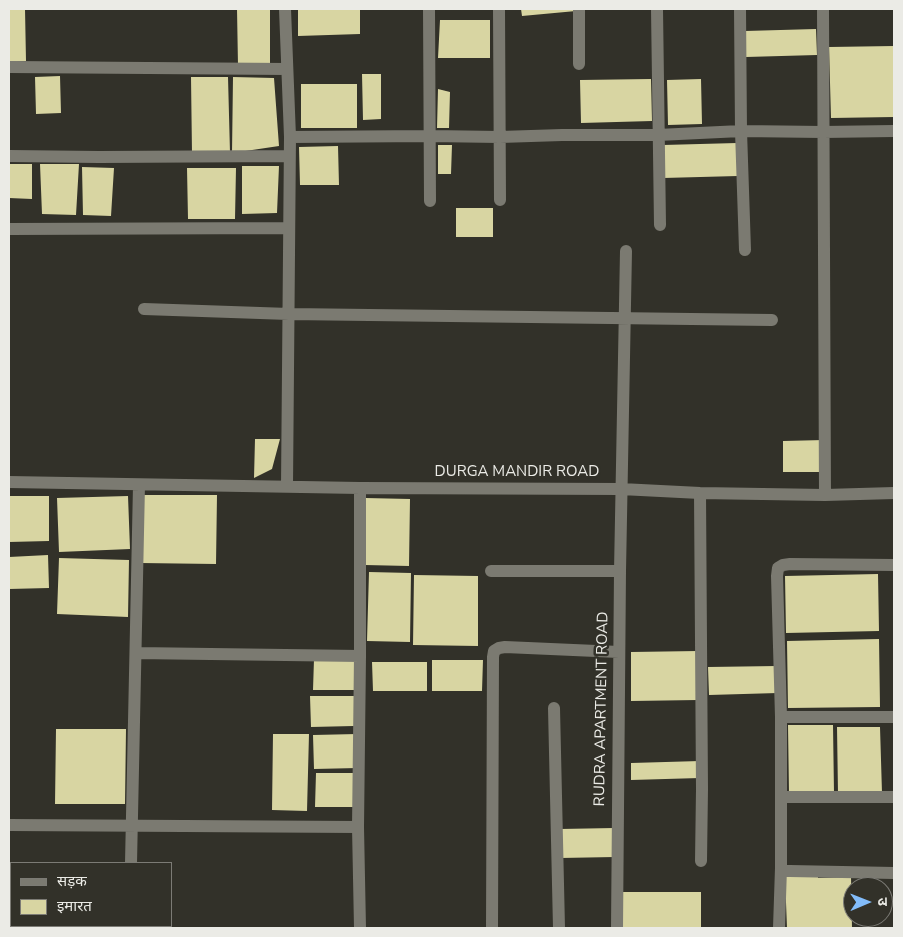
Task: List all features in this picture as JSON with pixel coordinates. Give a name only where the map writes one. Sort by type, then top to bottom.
[{"type":"street","points":[[285,9],[290,137],[287,486]]},
{"type":"street","points":[[429,9],[430,201]]},
{"type":"street","points":[[499,9],[500,200]]},
{"type":"street","points":[[579,9],[579,64]]},
{"type":"street","points":[[657,9],[660,225]]},
{"type":"street","points":[[740,9],[741,131],[745,250]]},
{"type":"street","points":[[823,9],[825,495]]},
{"type":"street","points":[[9,66],[287,69]]},
{"type":"street","points":[[290,137],[500,137],[658,135],[741,131],[894,131]]},
{"type":"street","points":[[9,156],[289,156]]},
{"type":"street","points":[[9,229],[289,228]]},
{"type":"street","name":"RUDRA APARTMENT ROAD","points":[[617,928],[620,571],[626,251]]},
{"type":"street","points":[[144,309],[289,314],[772,320]]},
{"type":"street","name":"DURGA MANDIR ROAD","points":[[9,482],[360,488],[622,489],[700,493],[825,495],[894,493]]},
{"type":"street","points":[[132,862],[138,485]]},
{"type":"street","points":[[360,488],[358,827],[360,928]]},
{"type":"street","points":[[700,493],[701,861]]},
{"type":"street","points":[[779,928],[782,717],[778,568],[790,564],[894,565]]},
{"type":"street","points":[[491,571],[620,571]]},
{"type":"street","points":[[492,928],[494,651],[505,647],[619,652]]},
{"type":"street","points":[[136,653],[360,656]]},
{"type":"street","points":[[554,708],[559,928]]},
{"type":"street","points":[[782,717],[894,717]]},
{"type":"street","points":[[782,797],[894,797]]},
{"type":"street","points":[[9,825],[358,827]]},
{"type":"street","points":[[781,868],[785,871],[894,873]]},
{"type":"building","points":[[9,9],[25,9],[26,61],[9,62]]},
{"type":"building","points":[[237,9],[270,9],[270,66],[238,66]]},
{"type":"building","points":[[298,9],[360,9],[360,34],[298,36]]},
{"type":"building","points":[[521,9],[576,9],[576,11],[522,16]]},
{"type":"building","points":[[440,20],[490,20],[490,58],[438,58]]},
{"type":"building","points":[[816,29],[817,55],[746,57],[745,31]]},
{"type":"building","points":[[894,46],[894,117],[831,118],[829,47]]},
{"type":"building","points":[[362,74],[381,74],[381,119],[363,120]]},
{"type":"building","points":[[60,76],[61,113],[36,114],[35,77]]},
{"type":"building","points":[[191,77],[228,77],[230,153],[192,154]]},
{"type":"building","points":[[233,77],[274,78],[279,146],[232,153]]},
{"type":"building","points":[[651,79],[652,121],[581,123],[580,80]]},
{"type":"building","points":[[701,79],[702,124],[668,125],[667,80]]},
{"type":"building","points":[[301,84],[357,84],[357,128],[301,128]]},
{"type":"building","points":[[438,89],[450,92],[449,128],[437,128]]},
{"type":"building","points":[[737,143],[738,176],[663,178],[663,145]]},
{"type":"building","points":[[438,145],[452,145],[451,174],[438,174]]},
{"type":"building","points":[[338,146],[339,185],[300,185],[299,147]]},
{"type":"building","points":[[9,164],[32,164],[32,199],[9,198]]},
{"type":"building","points":[[40,164],[79,164],[76,215],[42,214]]},
{"type":"building","points":[[242,166],[279,166],[277,213],[242,214]]},
{"type":"building","points":[[82,167],[114,168],[111,216],[83,215]]},
{"type":"building","points":[[187,168],[236,168],[235,219],[188,219]]},
{"type":"building","points":[[456,208],[493,208],[493,237],[456,237]]},
{"type":"building","points":[[255,439],[280,439],[272,469],[254,478]]},
{"type":"building","points":[[824,440],[824,472],[783,472],[783,441]]},
{"type":"building","points":[[141,495],[217,495],[216,564],[140,563]]},
{"type":"building","points":[[9,496],[49,496],[49,541],[9,542]]},
{"type":"building","points":[[128,496],[130,549],[59,552],[57,498]]},
{"type":"building","points":[[365,498],[410,499],[409,566],[365,565]]},
{"type":"building","points":[[48,555],[49,588],[9,589],[9,557]]},
{"type":"building","points":[[59,558],[129,560],[128,617],[57,614]]},
{"type":"building","points":[[369,572],[411,573],[410,642],[367,641]]},
{"type":"building","points":[[878,574],[879,631],[786,633],[785,576]]},
{"type":"building","points":[[414,575],[478,576],[478,646],[413,645]]},
{"type":"building","points":[[879,639],[880,707],[788,708],[787,641]]},
{"type":"building","points":[[698,651],[698,700],[631,701],[631,652]]},
{"type":"building","points":[[314,659],[358,660],[357,690],[313,690]]},
{"type":"building","points":[[432,660],[483,660],[482,691],[432,691]]},
{"type":"building","points":[[372,662],[427,662],[427,691],[373,691]]},
{"type":"building","points":[[777,666],[778,693],[709,695],[708,667]]},
{"type":"building","points":[[310,696],[354,696],[354,726],[311,727]]},
{"type":"building","points":[[788,725],[833,725],[834,793],[789,793]]},
{"type":"building","points":[[837,727],[880,727],[882,793],[838,794]]},
{"type":"building","points":[[56,729],[126,729],[125,804],[55,804]]},
{"type":"building","points":[[273,734],[309,734],[307,811],[272,810]]},
{"type":"building","points":[[357,734],[358,768],[314,769],[313,735]]},
{"type":"building","points":[[700,761],[700,778],[631,780],[631,763]]},
{"type":"building","points":[[316,773],[357,773],[357,807],[315,807]]},
{"type":"building","points":[[614,828],[615,857],[560,858],[560,829]]},
{"type":"building","points":[[785,877],[843,877],[843,927],[852,928],[787,928]]},
{"type":"building","points":[[622,892],[701,892],[701,928],[622,928]]}]
